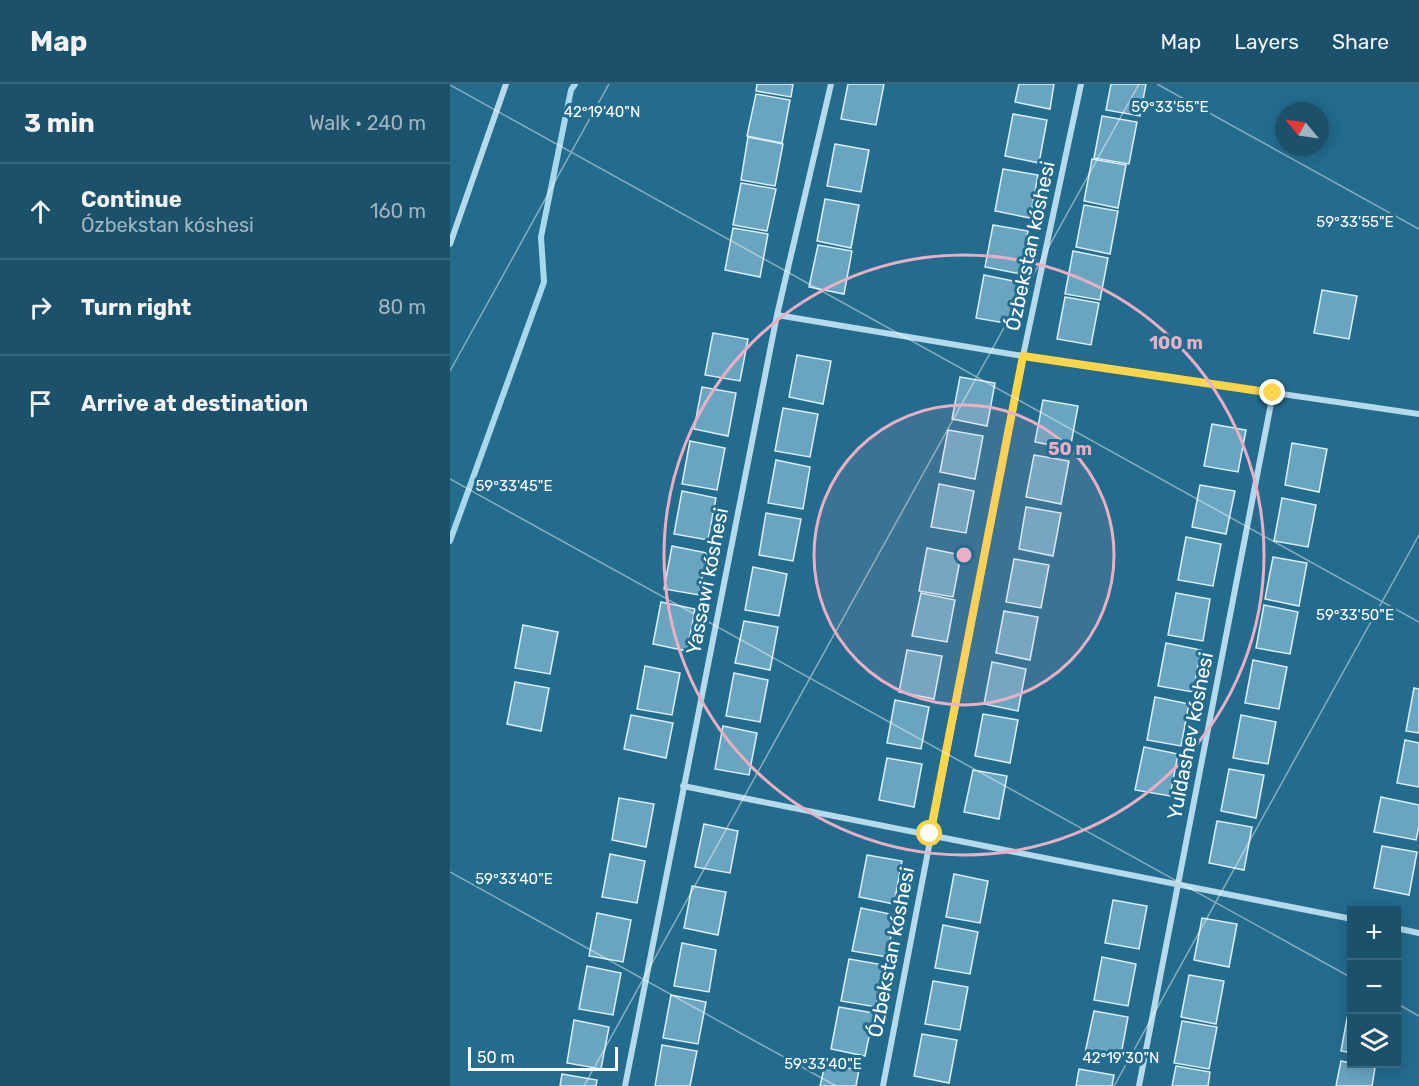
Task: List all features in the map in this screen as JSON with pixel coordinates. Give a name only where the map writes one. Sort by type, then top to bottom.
[{"type":"street","points":[[450,244],[506,84]]},
{"type":"street","name":"Yassawi kóshesi","points":[[625,1086],[777,315],[831,84]]},
{"type":"street","name":"Ózbekstan kóshesi","points":[[883,1086],[1023,356],[1081,84]]},
{"type":"street","points":[[777,315],[1023,356],[1419,414]]},
{"type":"street","name":"Yuldashev kóshesi","points":[[1139,1086],[1273,393]]},
{"type":"street","points":[[683,786],[1347,918]]},
{"type":"street","points":[[1401,929],[1419,933]]},
{"type":"building","points":[[757,84],[793,84],[791,97],[756,91]]},
{"type":"building","points":[[848,84],[884,84],[876,125],[841,119]]},
{"type":"building","points":[[1019,84],[1054,84],[1050,109],[1015,102]]},
{"type":"building","points":[[1111,84],[1146,84],[1140,116],[1106,110]]},
{"type":"building","points":[[756,94],[790,100],[782,143],[747,136]]},
{"type":"building","points":[[1013,114],[1047,120],[1039,163],[1005,156]]},
{"type":"building","points":[[1102,116],[1137,122],[1129,164],[1094,158]]},
{"type":"building","points":[[748,137],[783,144],[775,186],[741,180]]},
{"type":"building","points":[[835,144],[869,150],[861,192],[827,186]]},
{"type":"building","points":[[1092,159],[1126,165],[1118,208],[1084,201]]},
{"type":"building","points":[[1003,169],[1038,175],[1030,218],[995,211]]},
{"type":"building","points":[[741,183],[776,189],[767,231],[733,225]]},
{"type":"building","points":[[825,199],[859,205],[851,248],[817,241]]},
{"type":"building","points":[[1084,205],[1118,211],[1110,254],[1076,247]]},
{"type":"building","points":[[993,225],[1028,231],[1020,274],[985,267]]},
{"type":"building","points":[[733,228],[768,234],[760,277],[725,270]]},
{"type":"building","points":[[818,245],[852,251],[844,294],[809,287]]},
{"type":"building","points":[[1073,251],[1108,258],[1100,300],[1065,294]]},
{"type":"building","points":[[984,275],[1018,282],[1010,324],[976,318]]},
{"type":"building","points":[[1322,290],[1357,296],[1349,339],[1314,333]]},
{"type":"building","points":[[1065,297],[1099,303],[1091,345],[1057,339]]},
{"type":"building","points":[[713,333],[748,339],[740,381],[705,375]]},
{"type":"building","points":[[797,355],[831,361],[823,404],[789,397]]},
{"type":"building","points":[[960,377],[995,383],[987,426],[952,419]]},
{"type":"building","points":[[702,387],[736,393],[728,436],[694,429]]},
{"type":"building","points":[[1043,400],[1078,406],[1070,449],[1035,442]]},
{"type":"building","points":[[783,408],[818,414],[810,457],[775,451]]},
{"type":"building","points":[[1212,424],[1246,430],[1238,472],[1204,466]]},
{"type":"building","points":[[948,430],[983,436],[975,479],[940,472]]},
{"type":"building","points":[[690,441],[725,448],[717,490],[682,484]]},
{"type":"building","points":[[1292,443],[1327,449],[1319,492],[1285,485]]},
{"type":"building","points":[[1034,455],[1069,461],[1061,504],[1026,497]]},
{"type":"building","points":[[776,460],[810,467],[803,509],[768,503]]},
{"type":"building","points":[[939,484],[974,491],[966,533],[931,527]]},
{"type":"building","points":[[1200,485],[1235,491],[1226,534],[1192,527]]},
{"type":"building","points":[[682,491],[716,498],[708,540],[674,534]]},
{"type":"building","points":[[1282,498],[1316,505],[1308,547],[1274,541]]},
{"type":"building","points":[[1026,507],[1061,513],[1053,556],[1019,549]]},
{"type":"building","points":[[766,513],[801,519],[793,561],[759,555]]},
{"type":"building","points":[[1186,537],[1221,544],[1213,586],[1178,580]]},
{"type":"building","points":[[672,546],[707,553],[699,595],[664,589]]},
{"type":"building","points":[[927,548],[961,555],[953,597],[919,591]]},
{"type":"building","points":[[1273,557],[1307,563],[1299,606],[1265,599]]},
{"type":"building","points":[[1014,559],[1049,565],[1041,608],[1006,602]]},
{"type":"building","points":[[753,567],[787,574],[779,616],[745,610]]},
{"type":"building","points":[[921,593],[955,600],[947,642],[912,636]]},
{"type":"building","points":[[1176,593],[1210,599],[1203,641],[1168,635]]},
{"type":"building","points":[[661,602],[695,609],[687,651],[653,644]]},
{"type":"building","points":[[1264,605],[1298,612],[1290,654],[1256,648]]},
{"type":"building","points":[[1004,611],[1038,617],[1030,660],[996,653]]},
{"type":"building","points":[[744,621],[778,627],[770,670],[735,663]]},
{"type":"building","points":[[523,625],[558,632],[550,674],[515,668]]},
{"type":"building","points":[[1166,643],[1201,650],[1193,692],[1158,686]]},
{"type":"building","points":[[907,650],[942,656],[934,699],[899,692]]},
{"type":"building","points":[[1253,660],[1287,667],[1279,709],[1245,703]]},
{"type":"building","points":[[992,662],[1026,669],[1018,711],[984,704]]},
{"type":"building","points":[[645,666],[680,673],[672,715],[637,709]]},
{"type":"building","points":[[734,673],[768,680],[760,722],[726,716]]},
{"type":"building","points":[[515,682],[549,688],[541,731],[507,724]]},
{"type":"building","points":[[1414,688],[1419,689],[1419,733],[1406,731]]},
{"type":"building","points":[[1155,697],[1189,704],[1181,746],[1147,740]]},
{"type":"building","points":[[895,700],[929,707],[921,749],[887,743]]},
{"type":"building","points":[[983,714],[1018,720],[1010,763],[975,756]]},
{"type":"building","points":[[631,715],[673,723],[666,758],[624,749]]},
{"type":"building","points":[[1241,715],[1276,722],[1268,764],[1233,758]]},
{"type":"building","points":[[723,726],[757,733],[749,775],[715,769]]},
{"type":"building","points":[[1405,740],[1419,743],[1419,787],[1397,783]]},
{"type":"building","points":[[1144,747],[1178,754],[1170,796],[1135,790]]},
{"type":"building","points":[[887,758],[922,764],[914,807],[879,800]]},
{"type":"building","points":[[1229,769],[1264,775],[1256,818],[1221,811]]},
{"type":"building","points":[[973,770],[1007,776],[999,819],[964,812]]},
{"type":"building","points":[[1381,797],[1419,805],[1416,840],[1374,832]]},
{"type":"building","points":[[619,798],[654,804],[646,847],[612,840]]},
{"type":"building","points":[[1217,821],[1252,827],[1244,870],[1209,863]]},
{"type":"building","points":[[704,824],[738,831],[730,873],[695,867]]},
{"type":"building","points":[[1382,846],[1417,852],[1409,895],[1374,888]]},
{"type":"building","points":[[610,854],[645,861],[637,903],[602,897]]},
{"type":"building","points":[[867,855],[902,861],[894,904],[859,897]]},
{"type":"building","points":[[954,874],[988,881],[980,923],[946,917]]},
{"type":"building","points":[[692,886],[726,892],[718,935],[684,928]]},
{"type":"building","points":[[1113,900],[1147,906],[1139,949],[1105,943]]},
{"type":"building","points":[[861,908],[895,915],[887,957],[852,951]]},
{"type":"building","points":[[597,913],[631,920],[623,962],[589,956]]},
{"type":"building","points":[[1202,918],[1237,924],[1229,967],[1194,960]]},
{"type":"building","points":[[943,925],[978,932],[970,974],[935,968]]},
{"type":"building","points":[[682,943],[716,950],[709,992],[674,986]]},
{"type":"building","points":[[1102,957],[1136,964],[1128,1006],[1094,1000]]},
{"type":"building","points":[[849,959],[884,965],[876,1007],[841,1001]]},
{"type":"building","points":[[587,966],[621,973],[613,1015],[579,1009]]},
{"type":"building","points":[[1189,975],[1224,981],[1216,1024],[1181,1017]]},
{"type":"building","points":[[933,981],[968,987],[960,1030],[925,1024]]},
{"type":"building","points":[[671,995],[706,1002],[698,1044],[663,1038]]},
{"type":"building","points":[[839,1007],[874,1013],[865,1056],[831,1049]]},
{"type":"building","points":[[1094,1011],[1128,1017],[1120,1060],[1085,1053]]},
{"type":"building","points":[[1347,1019],[1347,1052],[1341,1051]]},
{"type":"building","points":[[574,1020],[609,1027],[601,1069],[567,1063]]},
{"type":"building","points":[[1182,1021],[1217,1027],[1209,1069],[1174,1063]]},
{"type":"building","points":[[922,1034],[957,1040],[949,1083],[914,1076]]},
{"type":"building","points":[[662,1045],[697,1051],[690,1086],[655,1086]]},
{"type":"building","points":[[1341,1061],[1347,1062],[1347,1068],[1375,1068],[1372,1086],[1336,1086]]},
{"type":"building","points":[[825,1064],[859,1070],[856,1086],[820,1086]]},
{"type":"building","points":[[1176,1066],[1210,1072],[1208,1086],[1172,1086]]},
{"type":"building","points":[[1079,1069],[1114,1075],[1112,1086],[1076,1086]]},
{"type":"building","points":[[562,1074],[597,1080],[596,1086],[560,1086]]},
{"type":"waterway","points":[[450,541],[544,282],[541,237],[571,90],[575,84]]},
{"type":"route","points":[[930,834],[1023,356],[1273,393]]}]
